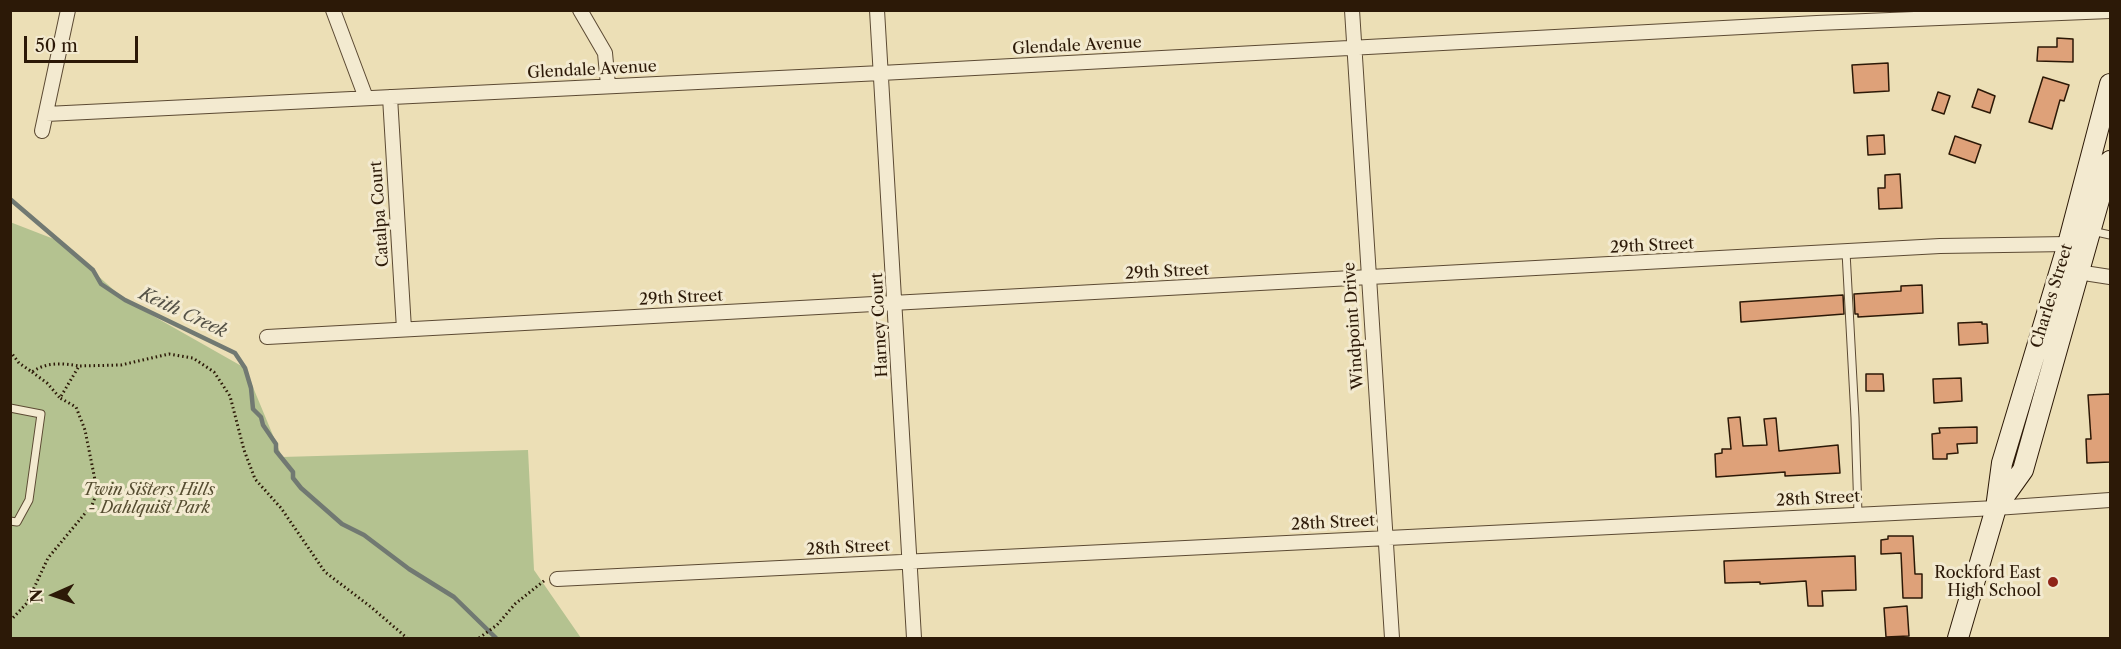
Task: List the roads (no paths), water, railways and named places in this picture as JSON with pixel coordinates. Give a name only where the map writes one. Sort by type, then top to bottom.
[{"type":"main road","name":"Charles Street","points":[[2069,270],[2068,244],[2110,84]]},
{"type":"main road","name":"Charles Street","points":[[1958,639],[1996,508],[2002,463],[2069,270],[2089,231],[2109,170]]},
{"type":"street","points":[[42,131],[68,10]]},
{"type":"street","points":[[333,10],[366,98]]},
{"type":"street","points":[[580,10],[605,53],[608,85]]},
{"type":"street","name":"Harney Court","points":[[878,10],[914,639]]},
{"type":"street","name":"Windpoint Drive","points":[[1352,10],[1392,639]]},
{"type":"street","name":"Glendale Avenue","points":[[46,114],[1354,48],[1816,17],[2110,11]]},
{"type":"street","name":"Catalpa Court","points":[[390,97],[404,329]]},
{"type":"street","name":"29th Street","points":[[267,337],[1940,246],[2068,244]]},
{"type":"street","points":[[2069,270],[2110,277]]},
{"type":"street","name":"28th Street","points":[[557,579],[1996,508],[2110,500]]},
{"type":"lane","points":[[2089,231],[2110,235]]},
{"type":"lane","points":[[1846,252],[1858,514]]},
{"type":"lane","points":[[10,408],[41,414],[29,500],[17,522],[10,521]]},
{"type":"waterway","name":"Keith Creek","points":[[10,199],[93,270],[101,284],[125,300],[235,353],[245,368],[251,388],[253,409],[261,417],[263,425],[276,444],[276,451],[293,472],[293,478],[301,488],[342,524],[364,535],[409,569],[454,597],[496,638]]},
{"type":"place","name":"Rockford East High School","points":[[2053,582]]},
{"type":"park label","name":"Twin Sisters Hills - Dahlquist Park","points":[[149,499]]}]
